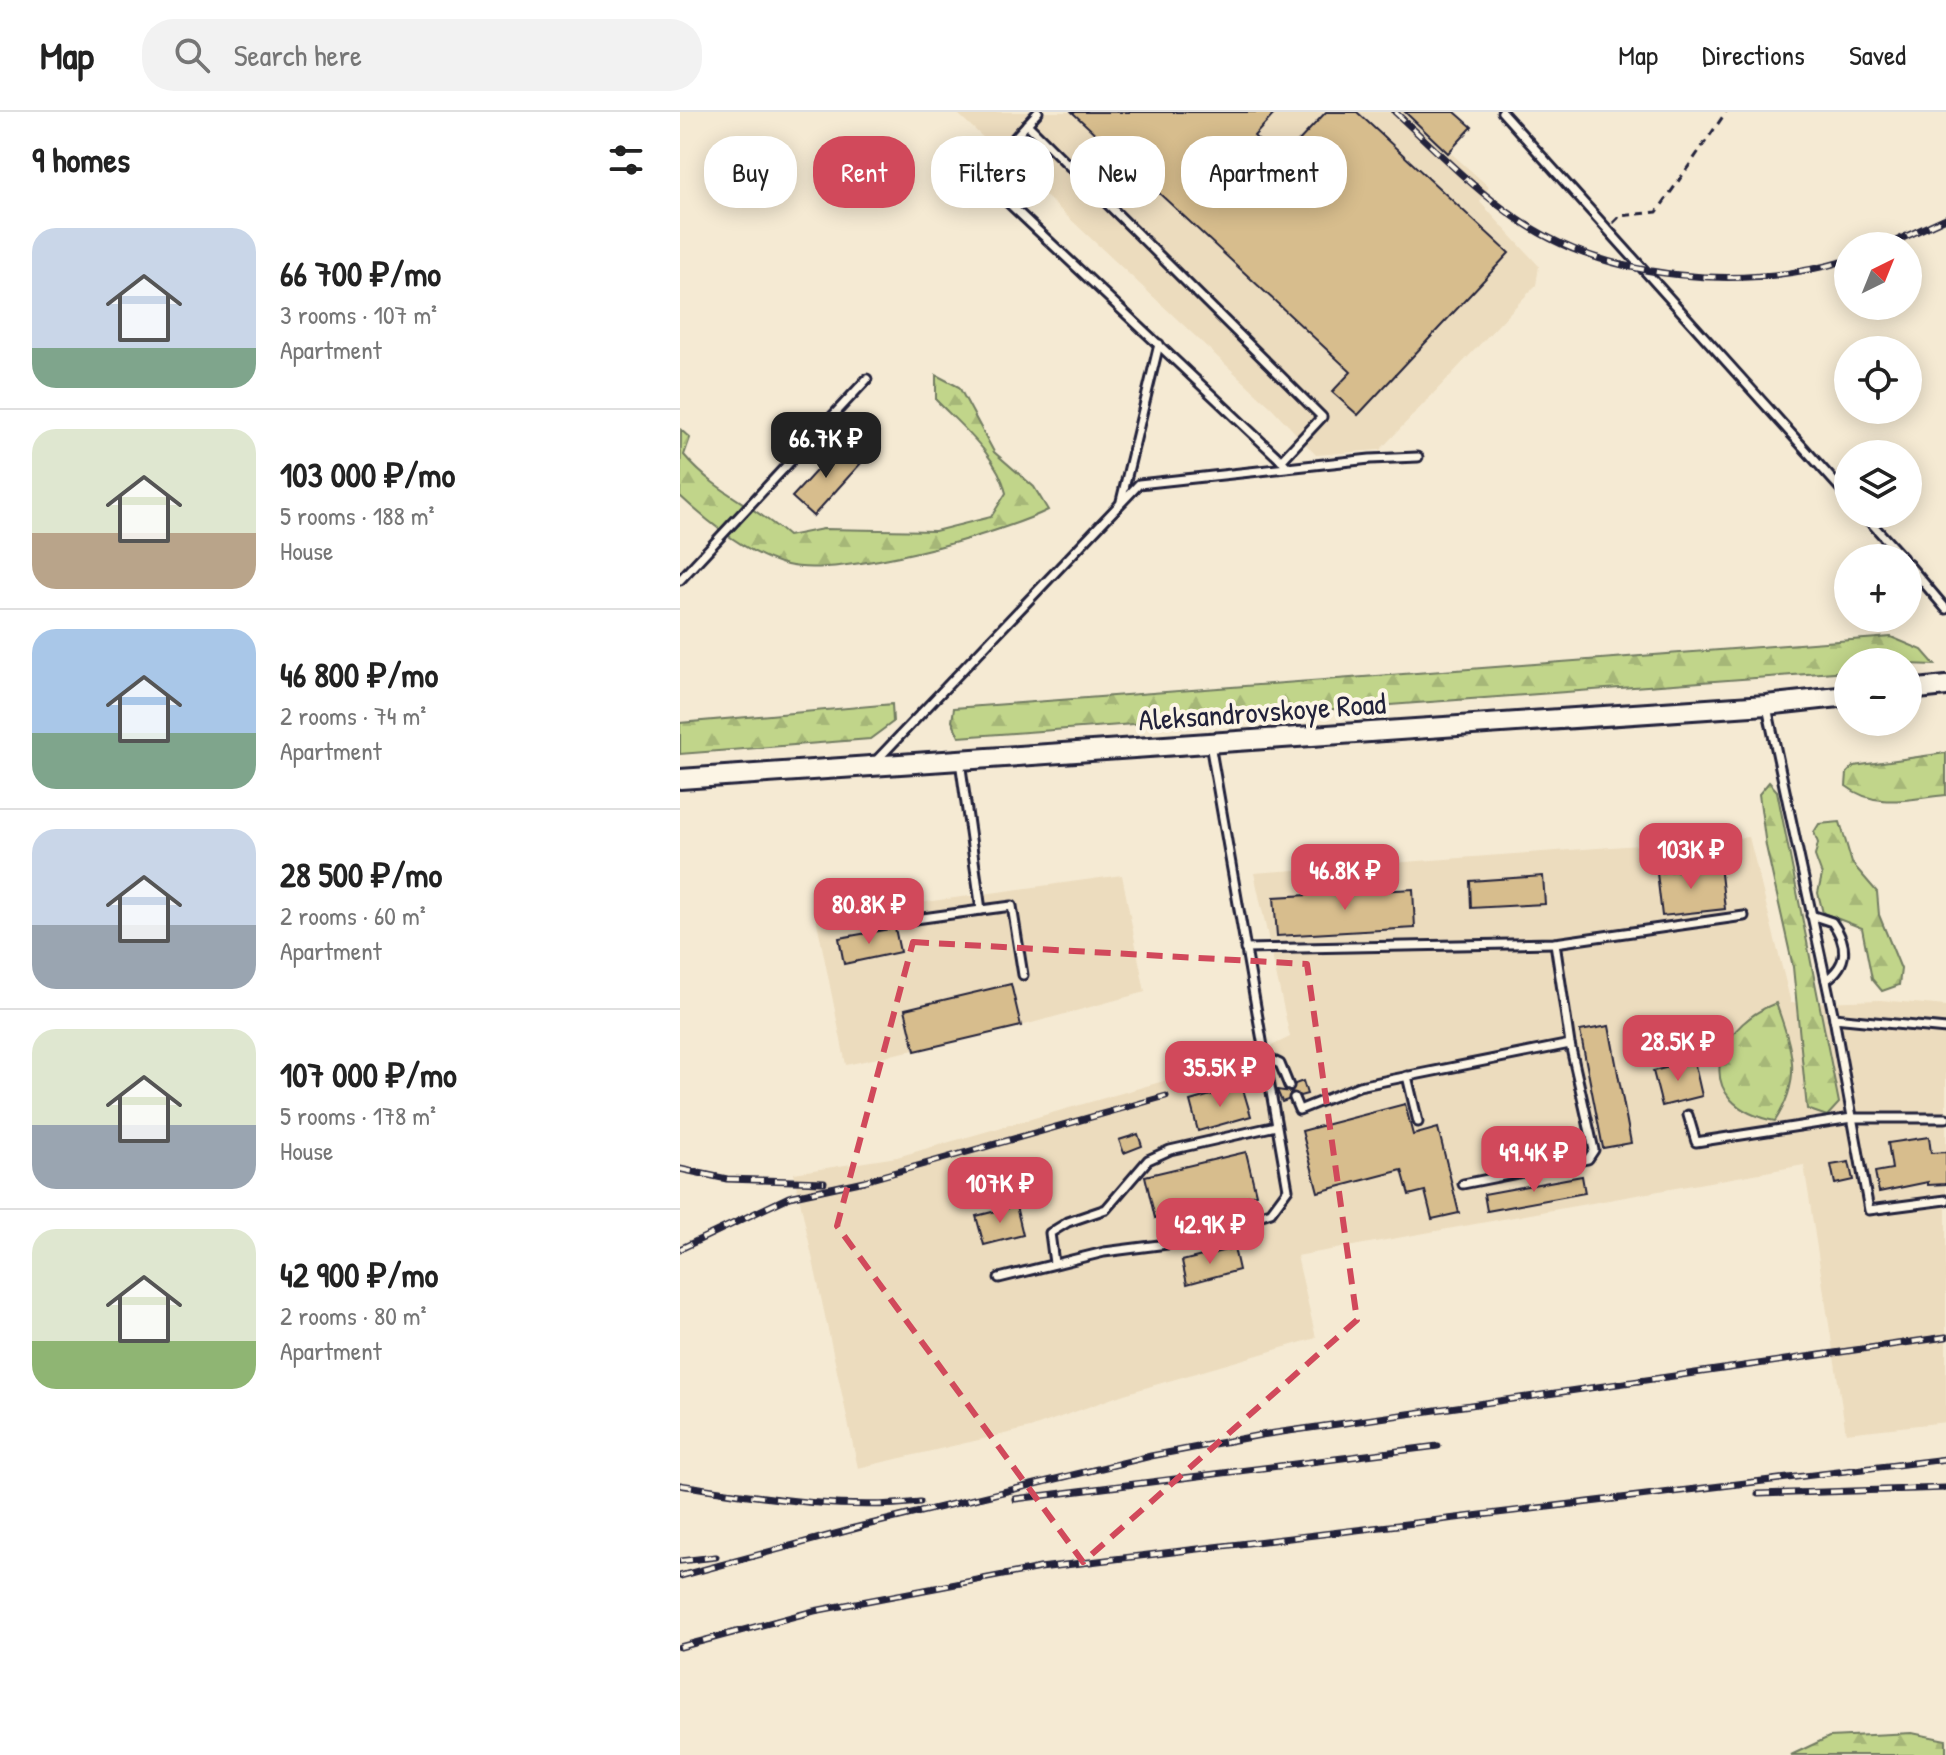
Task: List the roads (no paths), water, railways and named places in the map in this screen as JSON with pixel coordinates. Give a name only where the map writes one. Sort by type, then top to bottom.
[{"type":"main road","points":[[1922,689],[1946,686]]},
{"type":"main road","name":"Aleksandrovskoye Road","points":[[680,779],[1766,705],[1834,698]]},
{"type":"lane","points":[[1038,112],[980,176],[1288,468]]},
{"type":"lane","points":[[1502,112],[1834,481]]},
{"type":"lane","points":[[1027,124],[1322,417],[1281,461]]},
{"type":"lane","points":[[1120,504],[1159,344]]},
{"type":"lane","points":[[680,580],[867,379]]},
{"type":"lane","points":[[872,765],[1139,484],[1418,457]]},
{"type":"lane","points":[[1876,528],[1890,544]]},
{"type":"lane","points":[[1922,581],[1946,609]]},
{"type":"lane","points":[[1766,705],[1834,1018],[1869,1210],[1946,1200]]},
{"type":"lane","points":[[999,1278],[1054,1263],[1175,1243],[1271,1212],[1288,1189],[1210,742]]},
{"type":"lane","points":[[959,759],[981,910]]},
{"type":"lane","points":[[872,925],[1012,906],[1023,975]]},
{"type":"lane","points":[[1811,915],[1832,922],[1844,944],[1845,958],[1837,973],[1826,980]]},
{"type":"lane","points":[[1245,949],[1555,943],[1744,916]]},
{"type":"lane","points":[[1463,1184],[1588,1159],[1594,1150],[1570,1044],[1555,943]]},
{"type":"lane","points":[[1834,1018],[1946,1029]]},
{"type":"lane","points":[[1294,1098],[1299,1110],[1359,1086],[1570,1044]]},
{"type":"lane","points":[[1263,1056],[1280,1064],[1289,1086]]},
{"type":"lane","points":[[1407,1076],[1418,1122]]},
{"type":"lane","points":[[1688,1115],[1696,1142],[1852,1118],[1946,1118]]},
{"type":"lane","points":[[1054,1263],[1050,1233],[1068,1222],[1106,1209],[1148,1160],[1170,1150],[1276,1126]]},
{"type":"railway","points":[[1395,112],[1502,208],[1555,241],[1594,257],[1679,275],[1723,277],[1766,276],[1834,264]]},
{"type":"railway","points":[[1916,232],[1946,218]]},
{"type":"railway","points":[[680,1249],[789,1197],[864,1181],[1166,1096]]},
{"type":"railway","points":[[680,1169],[727,1179],[824,1182]]},
{"type":"railway","points":[[850,1529],[1151,1456],[1261,1435],[1946,1337]]},
{"type":"railway","points":[[1015,1499],[1438,1446]]},
{"type":"railway","points":[[680,1647],[814,1611],[1040,1568],[1946,1459]]},
{"type":"railway","points":[[680,1485],[830,1504],[920,1502]]},
{"type":"railway","points":[[1758,1494],[1946,1488]]},
{"type":"railway","points":[[680,1576],[861,1527]]},
{"type":"railway","points":[[680,1561],[716,1557]]}]
